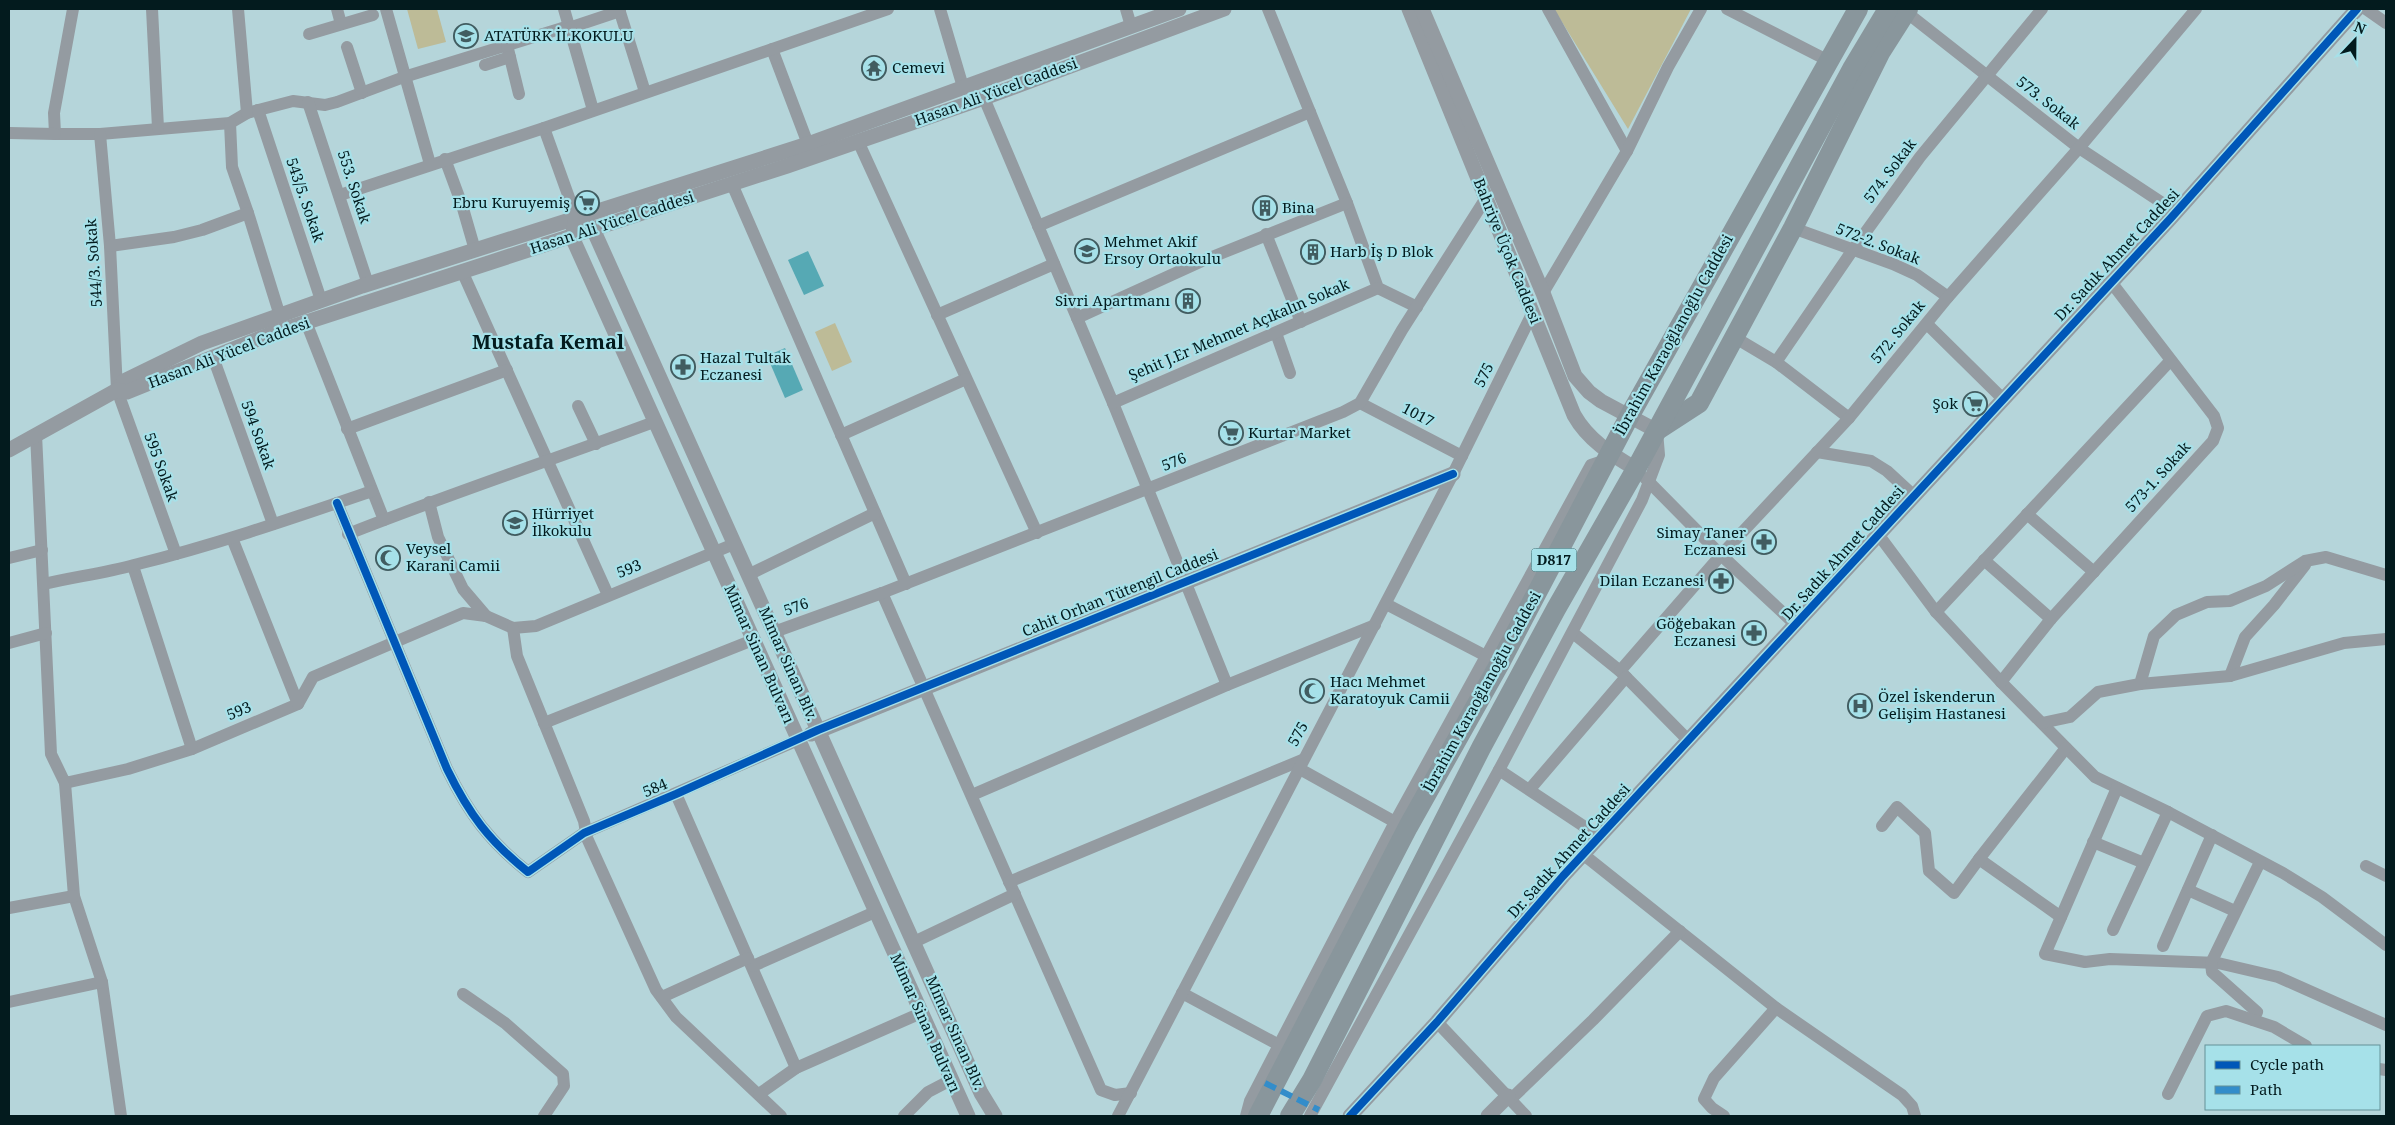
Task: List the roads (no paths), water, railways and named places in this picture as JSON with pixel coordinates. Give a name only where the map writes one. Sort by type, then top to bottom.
[{"type":"highway","name":"İbrahim Karaoğlanoğlu Caddesi","points":[[1258,1116],[1408,827],[1500,663],[1630,415],[1827,60],[1858,9]]},
{"type":"highway","name":"İbrahim Karaoğlanoğlu Caddesi","points":[[1290,1116],[1319,1066],[1481,748],[1556,609],[1643,476],[1657,431],[1852,69],[1901,10]]},
{"type":"highway","points":[[1657,431],[1699,403],[1793,228],[1901,10]]},
{"type":"street","points":[[55,134],[54,113],[72,9]]},
{"type":"street","points":[[152,9],[158,128]]},
{"type":"street","name":"543/5. Sokak","points":[[238,9],[252,112],[322,300]]},
{"type":"street","points":[[337,9],[341,24]]},
{"type":"street","points":[[386,9],[430,164]]},
{"type":"street","points":[[564,9],[593,110]]},
{"type":"street","points":[[340,195],[544,128],[888,9]]},
{"type":"street","points":[[940,9],[963,87]]},
{"type":"street","points":[[1126,9],[1130,26]]},
{"type":"street","points":[[117,390],[124,381],[202,343],[368,284],[808,144],[1179,9]]},
{"type":"street","name":"Hasan Ali Yücel Caddesi","points":[[9,450],[117,390],[127,392],[306,322],[572,237],[984,98],[1224,9]]},
{"type":"street","points":[[1268,9],[1347,203],[1378,288],[1417,307]]},
{"type":"street","name":"Bahriye Üçok Caddesi","points":[[1409,9],[1574,415],[1608,457],[1643,476]]},
{"type":"street","name":"Bahriye Üçok Caddesi","points":[[1422,9],[1543,293],[1569,363],[1582,386],[1602,401],[1657,431]]},
{"type":"street","points":[[1548,9],[1626,151]]},
{"type":"street","points":[[1543,293],[1626,151],[1668,67],[1701,9]]},
{"type":"street","points":[[1726,9],[1827,60]]},
{"type":"street","name":"574. Sokak","points":[[1776,362],[1852,251],[1920,157],[2042,9]]},
{"type":"street","name":"572. Sokak","points":[[1530,789],[1722,555],[1848,418],[1948,297],[2079,148],[2196,9]]},
{"type":"street","name":"Dr. Sadık Ahmet Caddesi","points":[[1350,1116],[1437,1022],[1600,837],[1913,495],[2176,212],[2357,9]]},
{"type":"street","points":[[2366,9],[2386,23]]},
{"type":"street","points":[[9,133],[100,134],[230,123],[252,112],[293,101],[325,104],[362,93],[404,77],[508,51],[569,27],[620,10],[645,92]]},
{"type":"street","name":"573. Sokak","points":[[1901,10],[2079,148],[2176,212]]},
{"type":"street","points":[[309,34],[373,15]]},
{"type":"street","points":[[347,47],[362,93]]},
{"type":"street","points":[[772,48],[808,144]]},
{"type":"street","points":[[485,65],[508,51]]},
{"type":"street","points":[[508,51],[519,94]]},
{"type":"street","points":[[984,98],[1113,403],[1227,685]]},
{"type":"street","name":"553. Sokak","points":[[308,102],[368,284]]},
{"type":"street","points":[[1038,226],[1310,112]]},
{"type":"street","points":[[230,123],[232,167],[280,316]]},
{"type":"street","points":[[544,128],[576,217],[572,237]]},
{"type":"street","name":"544/3. Sokak","points":[[100,134],[110,246],[117,390]]},
{"type":"street","points":[[858,141],[1037,533]]},
{"type":"street","points":[[445,159],[462,205],[475,250]]},
{"type":"street","points":[[732,184],[906,584]]},
{"type":"street","points":[[1360,403],[1417,307],[1486,198]]},
{"type":"street","points":[[1077,318],[1202,261],[1347,203]]},
{"type":"street","points":[[110,246],[174,238],[248,213]]},
{"type":"street","points":[[576,217],[593,229]]},
{"type":"street","name":"572-2. Sokak","points":[[1793,228],[1852,251],[1893,264],[1917,275],[1948,297]]},
{"type":"street","name":"Mimar Sinan Blv.","points":[[593,229],[981,1094],[995,1116]]},
{"type":"street","points":[[1266,234],[1301,322]]},
{"type":"street","name":"Mimar Sinan Bulvarı","points":[[572,237],[968,1116]]},
{"type":"street","points":[[937,315],[1054,264]]},
{"type":"street","points":[[462,271],[608,595]]},
{"type":"street","name":"573-1. Sokak","points":[[2001,682],[2052,619],[2213,441],[2218,428],[2214,416],[2111,282]]},
{"type":"street","name":"Şehit J.Er Mehmet Açıkalın Sokak","points":[[1113,403],[1378,288]]},
{"type":"street","name":"575","points":[[1118,1116],[1300,764],[1375,626],[1532,314]]},
{"type":"street","points":[[306,322],[384,520]]},
{"type":"street","points":[[1927,324],[2003,399]]},
{"type":"street","points":[[1276,333],[1290,373]]},
{"type":"street","points":[[1734,337],[1776,362],[1848,418]]},
{"type":"street","name":"594 Sokak","points":[[213,357],[273,524]]},
{"type":"street","points":[[1936,612],[2170,361]]},
{"type":"street","points":[[347,429],[507,370]]},
{"type":"street","points":[[841,435],[966,379]]},
{"type":"street","name":"595 Sokak","points":[[117,390],[176,554]]},
{"type":"street","name":"1017","points":[[1360,403],[1462,456]]},
{"type":"street","name":"576","points":[[774,632],[906,584],[1037,533],[1343,412],[1360,403]]},
{"type":"street","points":[[578,406],[596,444]]},
{"type":"street","points":[[348,534],[429,502],[549,462],[654,422]]},
{"type":"street","points":[[36,434],[51,754],[65,782],[74,896],[102,982],[121,1116]]},
{"type":"street","points":[[1817,452],[1871,461],[1887,471],[1913,495]]},
{"type":"street","points":[[1246,1116],[1250,1101],[1279,1045],[1486,656],[1591,465],[1608,457]]},
{"type":"street","name":"Cahit Orhan Tütengil Caddesi","points":[[798,740],[818,730],[1453,474]]},
{"type":"street","points":[[1310,1116],[1573,633],[1643,476],[1796,625]]},
{"type":"street","points":[[44,584],[133,566],[176,554],[232,538],[372,491]]},
{"type":"street","points":[[429,502],[438,538],[463,589],[486,616]]},
{"type":"street","points":[[337,503],[394,644]]},
{"type":"street","points":[[748,575],[875,513]]},
{"type":"street","points":[[2027,514],[2094,572]]},
{"type":"street","points":[[1878,534],[1936,612],[2001,682],[2095,777],[2168,812],[2283,873],[2322,897],[2386,945]]},
{"type":"street","points":[[232,538],[298,704]]},
{"type":"street","name":"593","points":[[513,628],[536,626],[734,544]]},
{"type":"street","points":[[9,558],[42,550]]},
{"type":"street","points":[[2140,684],[2154,636],[2176,615],[2207,602],[2230,601],[2266,586],[2309,560],[2326,556],[2386,575]]},
{"type":"street","points":[[1984,560],[2052,619]]},
{"type":"street","points":[[2230,676],[2245,637],[2274,605],[2309,560]]},
{"type":"street","points":[[133,566],[192,749]]},
{"type":"street","points":[[882,593],[1101,1090],[1116,1095],[1131,1093]]},
{"type":"street","points":[[1386,604],[1486,656]]},
{"type":"street","points":[[298,704],[313,677],[394,644],[463,612],[486,616],[513,628],[516,656],[584,821],[586,832],[656,990],[676,1017],[781,1116]]},
{"type":"street","points":[[972,796],[1227,685],[1375,626]]},
{"type":"street","points":[[9,642],[46,633]]},
{"type":"street","points":[[1573,633],[1623,674],[1689,741]]},
{"type":"street","points":[[2042,723],[2070,716],[2098,692],[2140,684],[2230,676],[2344,643],[2386,639]]},
{"type":"street","points":[[544,723],[753,640]]},
{"type":"street","name":"584","points":[[394,644],[447,769],[465,806],[503,852],[528,872],[586,832],[798,740]]},
{"type":"street","name":"593","points":[[65,782],[128,769],[192,749],[298,704]]},
{"type":"street","points":[[1882,826],[1897,807],[1925,834],[1929,871],[1954,893],[2066,748]]},
{"type":"street","points":[[1009,882],[1300,764],[1396,822]]},
{"type":"street","points":[[1499,770],[1600,837]]},
{"type":"street","points":[[2117,788],[2045,954],[2085,962],[2110,959],[2211,963],[2278,977],[2386,1025]]},
{"type":"street","points":[[676,794],[796,1068]]},
{"type":"street","points":[[2113,930],[2168,812]]},
{"type":"street","points":[[2163,946],[2212,835]]},
{"type":"street","points":[[2094,842],[2144,863]]},
{"type":"street","points":[[1584,855],[1776,1008],[1902,1095],[1912,1106],[1915,1116]]},
{"type":"street","points":[[1979,859],[2061,917]]},
{"type":"street","points":[[2253,1020],[2257,1012],[2212,972],[2211,963],[2260,862]]},
{"type":"street","points":[[2366,866],[2386,876]]},
{"type":"street","points":[[2188,890],[2235,911]]},
{"type":"street","points":[[914,942],[1015,894]]},
{"type":"street","points":[[9,908],[74,896]]},
{"type":"street","points":[[662,997],[875,912]]},
{"type":"street","points":[[1488,1116],[1593,1020],[1680,931]]},
{"type":"street","points":[[9,1002],[102,982]]},
{"type":"street","points":[[1182,993],[1279,1045]]},
{"type":"street","points":[[463,994],[505,1023],[563,1074],[564,1086],[544,1116]]},
{"type":"street","points":[[1724,1116],[1712,1108],[1704,1098],[1714,1078],[1776,1008]]},
{"type":"street","points":[[2168,1094],[2207,1016],[2226,1011],[2274,1028],[2304,1045]]},
{"type":"street","points":[[759,1094],[796,1068],[921,1013]]},
{"type":"street","points":[[1437,1022],[1526,1116]]},
{"type":"street","points":[[904,1116],[928,1092],[951,1080]]},
{"type":"water","points":[[808,251],[824,286],[804,295],[788,260]]},
{"type":"water","points":[[785,348],[803,390],[785,398],[767,356]]},
{"type":"place","name":"ATATÜRK İLKOKULU","points":[[466,36]]},
{"type":"place","name":"Cemevi","points":[[874,68]]},
{"type":"place","name":"Ebru Kuruyemiş","points":[[587,203]]},
{"type":"place","name":"Bina","points":[[1265,208]]},
{"type":"place","name":"Mehmet Akif Ersoy Ortaokulu","points":[[1087,251]]},
{"type":"place","name":"Harb İş D Blok","points":[[1313,252]]},
{"type":"place","name":"Sivri Apartmanı","points":[[1188,301]]},
{"type":"place","name":"Hazal Tultak Eczanesi","points":[[683,367]]},
{"type":"place","name":"Şok","points":[[1975,404]]},
{"type":"place","name":"Kurtar Market","points":[[1231,433]]},
{"type":"place","name":"Hürriyet İlkokulu","points":[[515,523]]},
{"type":"place","name":"Simay Taner Eczanesi","points":[[1764,542]]},
{"type":"place","name":"Veysel Karani Camii","points":[[388,558]]},
{"type":"place","name":"Dilan Eczanesi","points":[[1721,581]]},
{"type":"place","name":"Göğebakan Eczanesi","points":[[1754,633]]},
{"type":"place","name":"Hacı Mehmet Karatoyuk Camii","points":[[1312,691]]},
{"type":"place","name":"Özel İskenderun Gelişim Hastanesi","points":[[1860,706]]},
{"type":"district","name":"Mustafa Kemal","points":[[548,342]]}]
